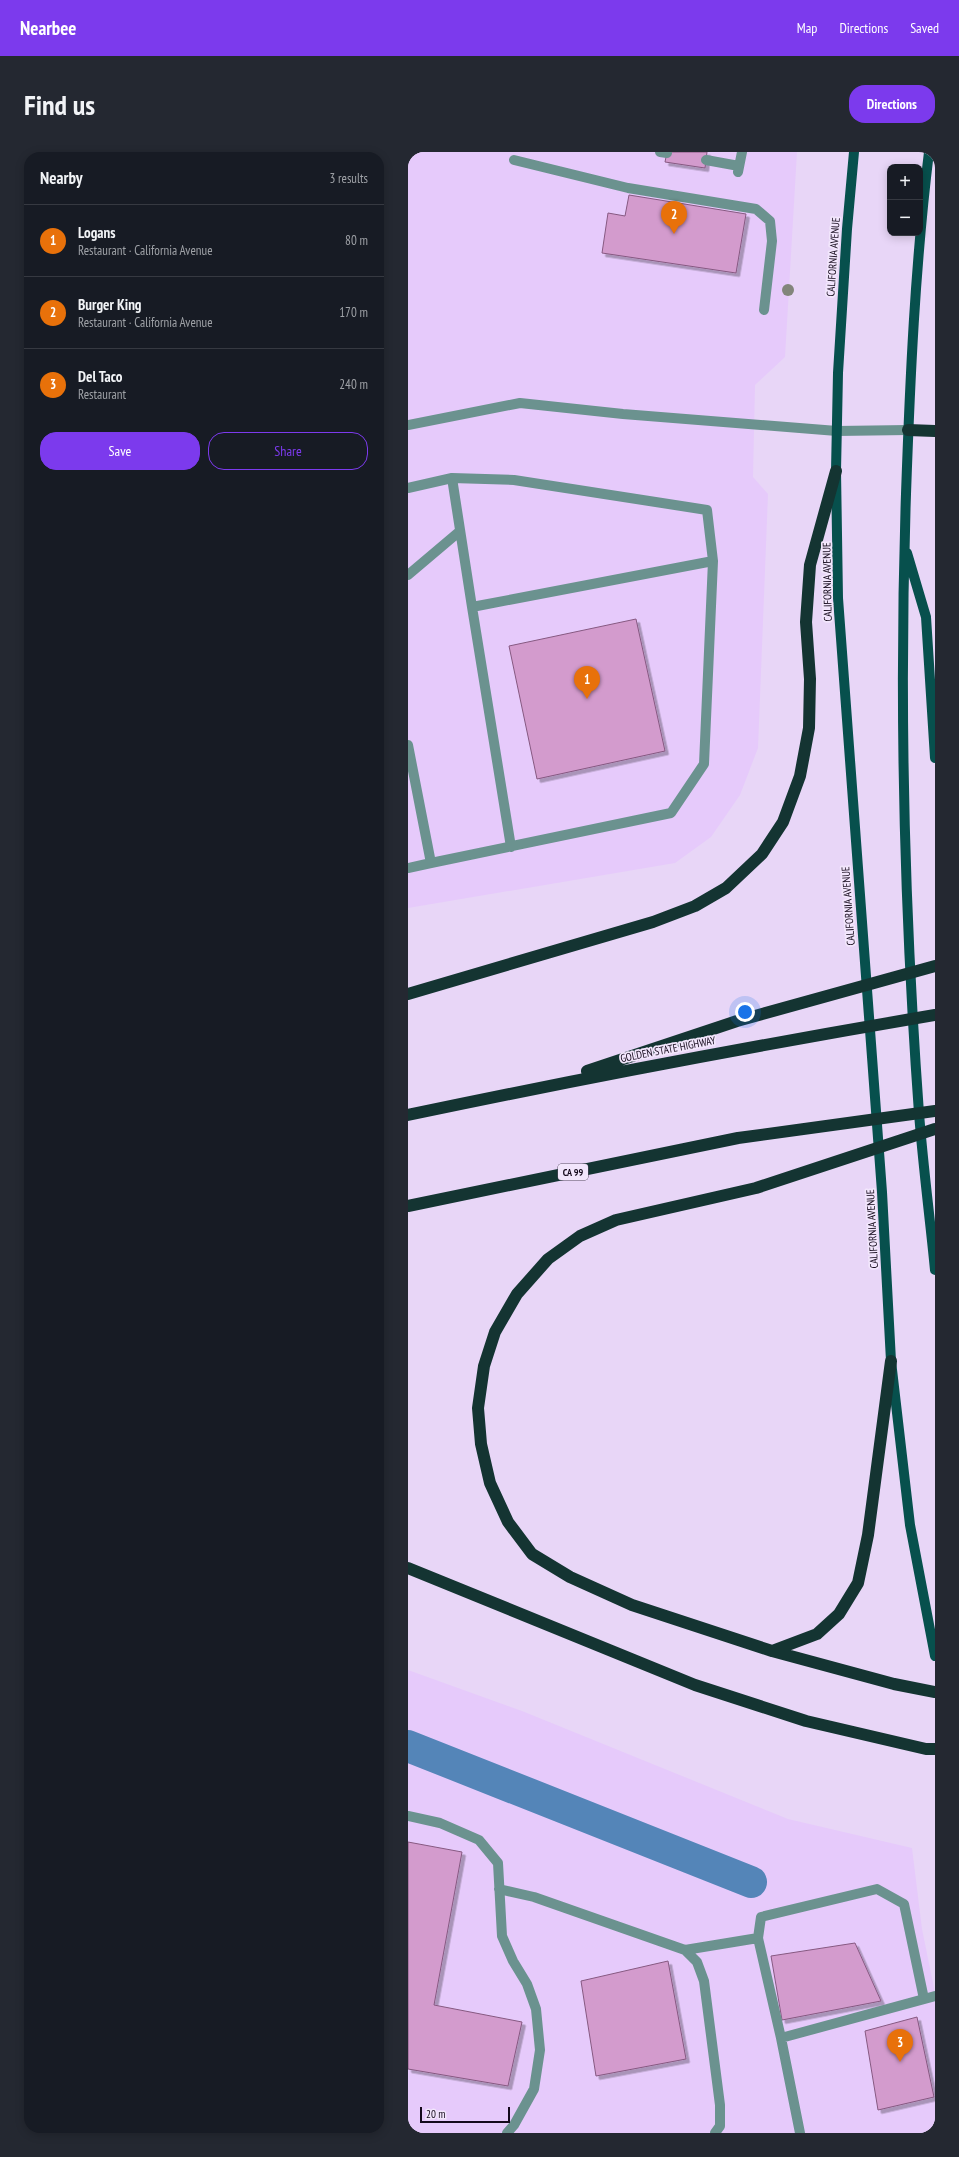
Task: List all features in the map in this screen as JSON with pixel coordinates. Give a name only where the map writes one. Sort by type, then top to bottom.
[{"type":"highway","points":[[908,430],[935,431]]},
{"type":"highway","points":[[408,994],[653,922],[688,909],[726,888],[762,854],[783,822],[800,776],[809,721],[810,679],[806,622],[810,565],[836,471]]},
{"type":"highway","points":[[542,1086],[737,1022],[935,966]]},
{"type":"highway","name":"GOLDEN STATE HIGHWAY","points":[[408,1115],[542,1086],[935,1015]]},
{"type":"highway","name":"CA 99","points":[[408,1206],[738,1138],[935,1111]]},
{"type":"highway","points":[[935,1129],[756,1188],[616,1220],[580,1236],[548,1260],[517,1294],[495,1332],[484,1366],[478,1408],[481,1444],[490,1483],[508,1522],[532,1554],[570,1577],[632,1606],[772,1651],[894,1684],[935,1692]]},
{"type":"highway","points":[[772,1651],[817,1634],[839,1614],[858,1583],[868,1535],[891,1361]]},
{"type":"highway","points":[[408,1568],[695,1684],[806,1721],[926,1749],[935,1749]]},
{"type":"main road","name":"CALIFORNIA AVENUE","points":[[854,152],[842,297],[837,431],[836,471],[839,613],[882,1192],[891,1361],[910,1526],[935,1656]]},
{"type":"main road","points":[[929,152],[916,273],[908,430],[904,544],[903,755],[907,884],[919,1115],[935,1270]]},
{"type":"main road","points":[[904,544],[926,617],[935,758]]},
{"type":"street","points":[[706,160],[739,169],[742,152]]},
{"type":"street","points":[[514,160],[628,188],[756,209],[770,221],[772,241],[764,310]]},
{"type":"street","points":[[408,426],[520,403],[623,414],[837,431],[908,430]]},
{"type":"street","points":[[452,478],[511,847]]},
{"type":"street","points":[[408,488],[452,478],[514,480],[707,510],[713,561],[704,764],[671,813],[408,868]]},
{"type":"street","points":[[408,575],[460,531]]},
{"type":"street","points":[[472,606],[713,561]]},
{"type":"street","points":[[408,744],[431,863]]},
{"type":"street","points":[[408,1816],[440,1823],[479,1840],[498,1863],[502,1936],[513,1962],[527,1984],[536,2009],[540,2050],[534,2089],[514,2125],[507,2133]]},
{"type":"street","points":[[499,1889],[534,1897],[684,1950],[697,1962],[704,1981],[720,2105],[720,2126],[715,2133]]},
{"type":"street","points":[[800,2133],[781,2038],[758,1938],[761,1917],[877,1889],[904,1904],[924,1999]]},
{"type":"street","points":[[684,1950],[758,1938]]},
{"type":"street","points":[[781,2038],[935,1996]]},
{"type":"shaded area","points":[[408,152],[797,152],[785,357],[755,385],[753,477],[768,494],[758,748],[740,795],[711,837],[675,863],[408,908]]},
{"type":"shaded area","points":[[408,1670],[522,1711],[788,1819],[912,1848],[922,1929],[935,1993],[935,2133],[408,2133]]},
{"type":"building","points":[[667,152],[707,152],[705,168],[665,162]]},
{"type":"building","points":[[629,195],[746,214],[736,273],[602,253],[608,213],[625,216]]},
{"type":"building","points":[[636,619],[665,751],[537,779],[509,646]]},
{"type":"building","points":[[408,1842],[462,1852],[434,2005],[522,2022],[508,2086],[408,2069]]},
{"type":"building","points":[[855,1943],[881,2001],[782,2020],[771,1956]]},
{"type":"building","points":[[668,1961],[686,2059],[596,2076],[581,1981]]},
{"type":"building","points":[[917,2017],[934,2097],[878,2110],[865,2031]]},
{"type":"waterway","points":[[408,1746],[751,1882]]},
{"type":"place","name":"Burger King","points":[[674,234]]},
{"type":"place","name":"Logans","points":[[587,699]]},
{"type":"place","name":"Del Taco","points":[[900,2062]]}]
